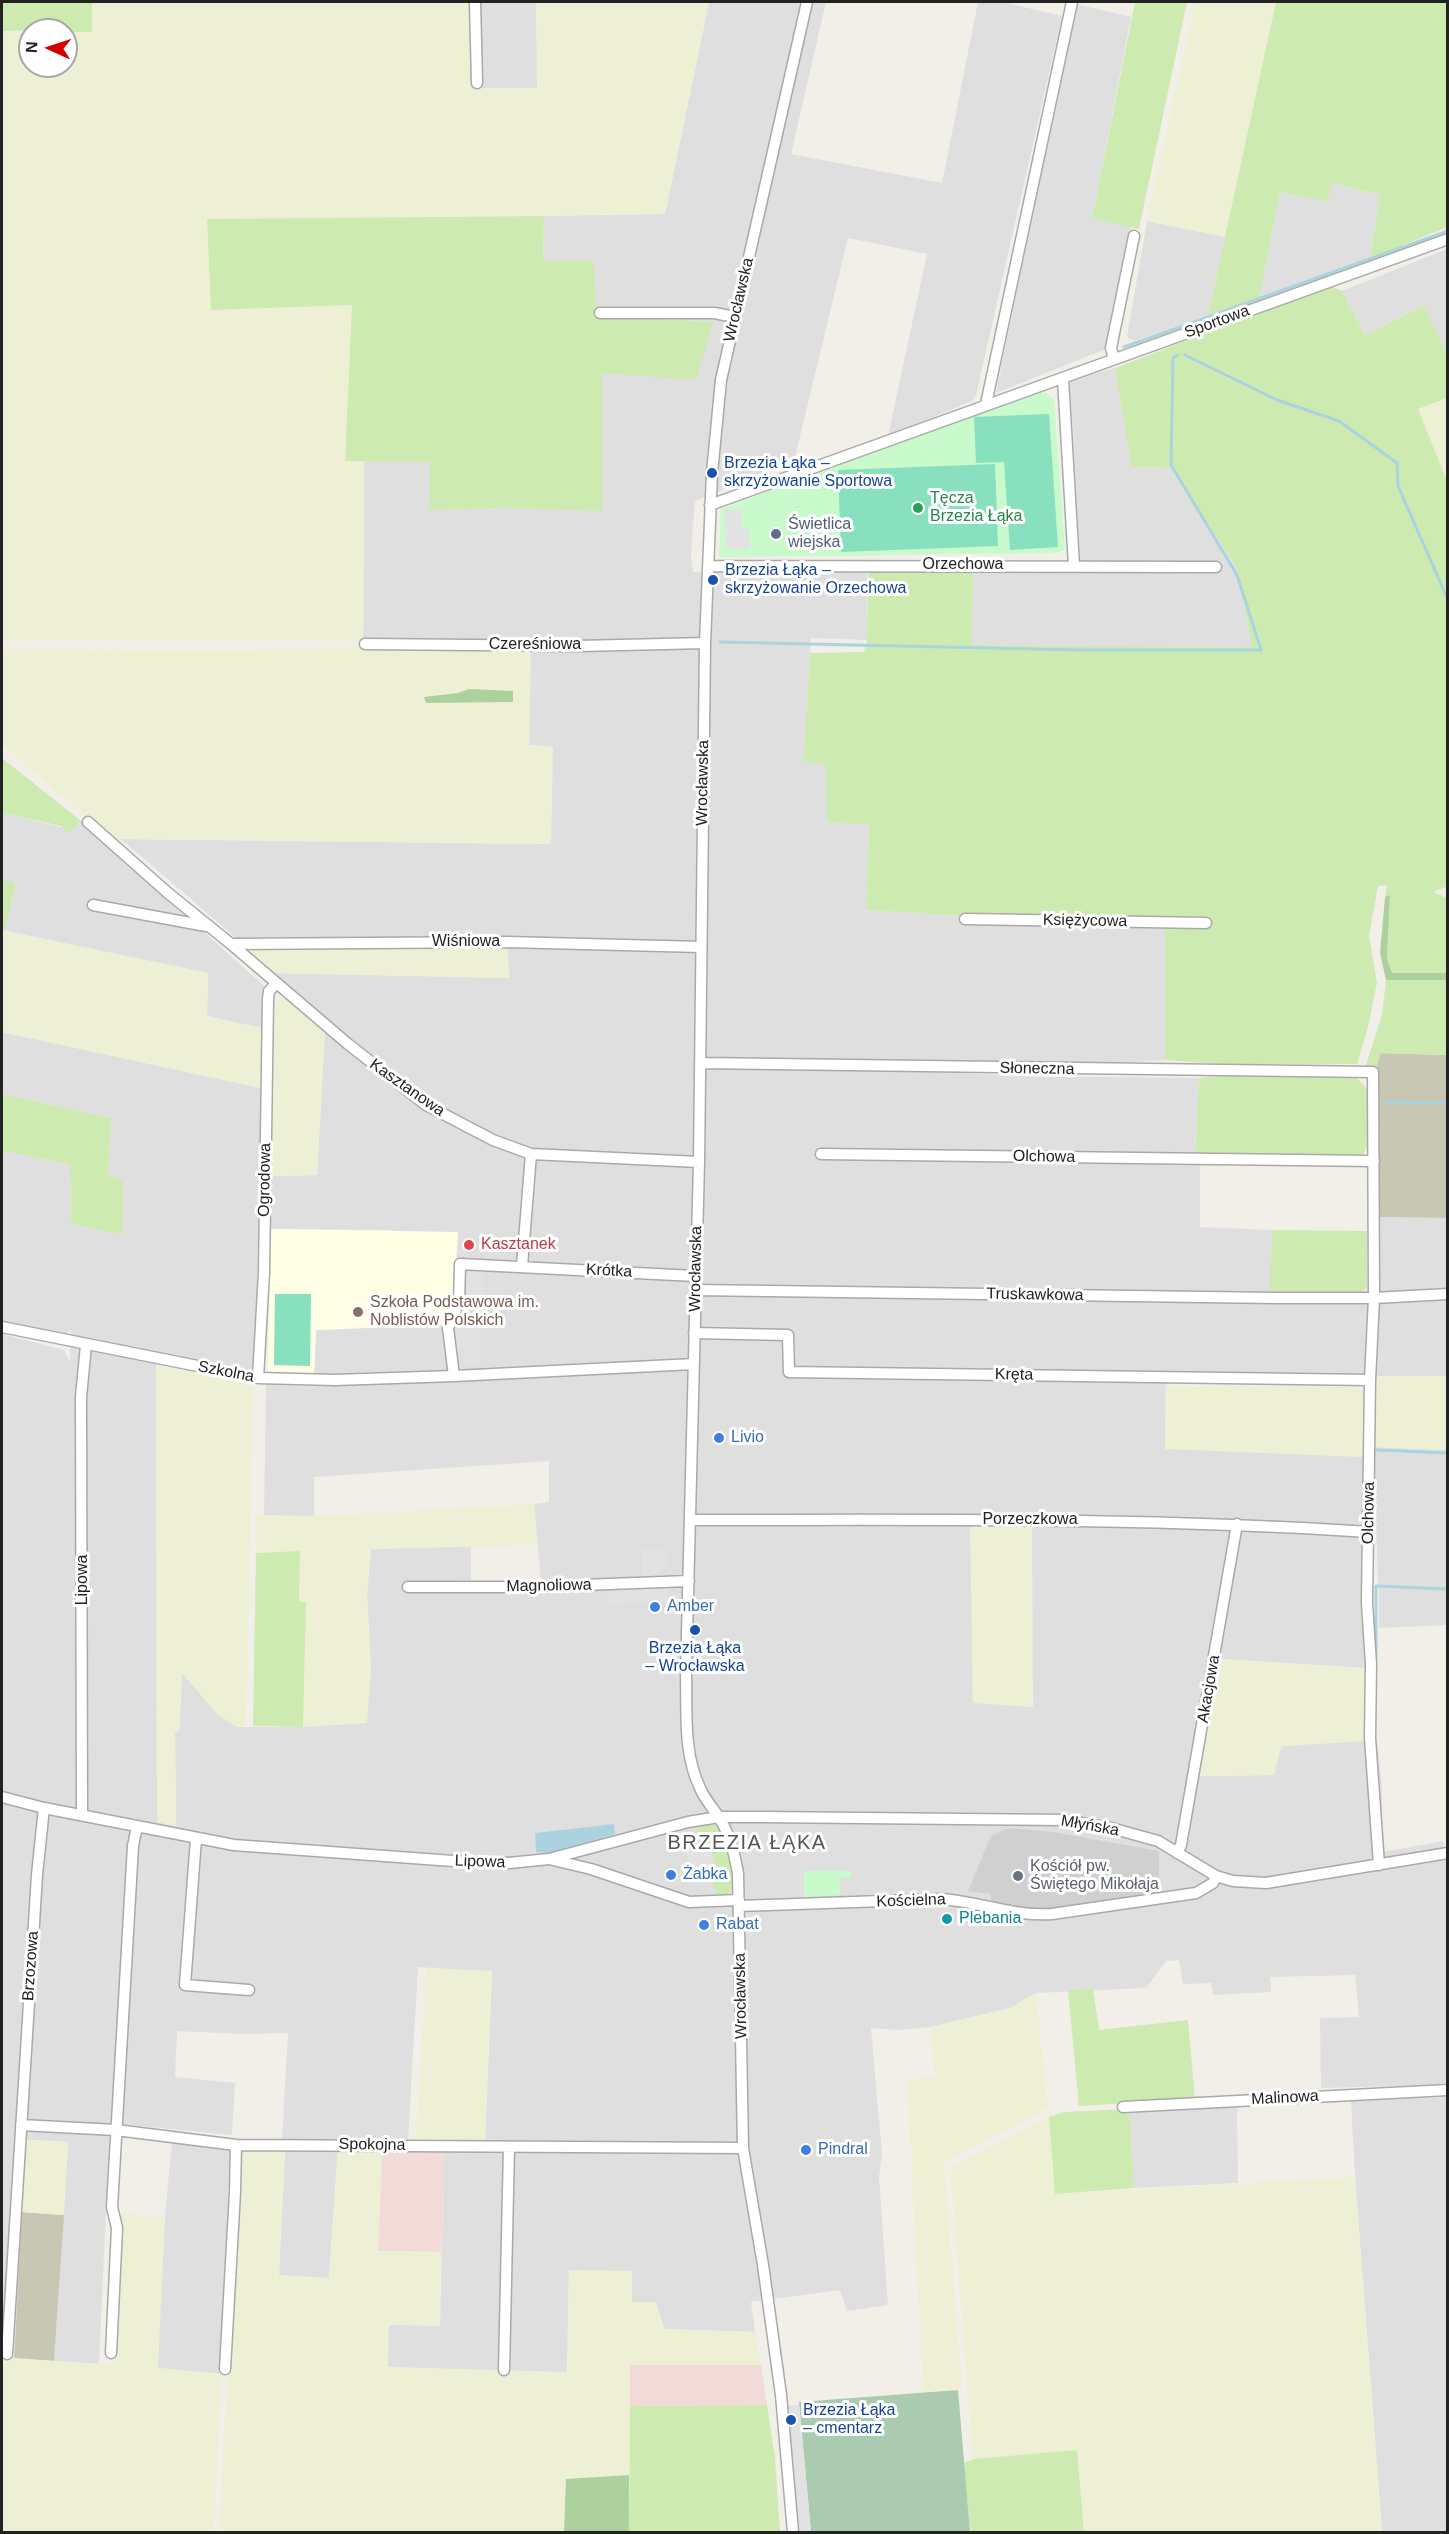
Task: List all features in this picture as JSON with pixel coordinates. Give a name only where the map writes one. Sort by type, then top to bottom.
[{"type":"street","points":[[475,2],[477,83]]},
{"type":"street","name":"Wrocławska","points":[[792,2532],[781,2396],[763,2265],[743,2148],[740,1903],[733,1849],[719,1817],[700,1790],[695,1777],[688,1739],[686,1673],[699,1162],[705,643],[716,411],[735,317],[807,2]]},
{"type":"street","points":[[986,404],[1072,2]]},
{"type":"street","points":[[1114,359],[1111,348],[1134,236]]},
{"type":"street","name":"Sportowa","points":[[710,504],[1448,239]]},
{"type":"street","points":[[600,312],[714,313],[735,317]]},
{"type":"street","points":[[1063,379],[1074,566]]},
{"type":"street","name":"Orzechowa","points":[[708,566],[1216,567]]},
{"type":"street","name":"Czereśniowa","points":[[365,644],[579,646],[705,643]]},
{"type":"street","name":"Kasztanowa","points":[[88,822],[276,984],[426,1105],[493,1140],[531,1154],[699,1162]]},
{"type":"street","points":[[93,905],[209,927]]},
{"type":"street","name":"Księżycowa","points":[[965,919],[1206,923]]},
{"type":"street","name":"Wiśniowa","points":[[231,944],[507,942],[701,947]]},
{"type":"street","name":"Ogrodowa","points":[[258,1378],[264,1260],[268,999],[269,991],[276,984]]},
{"type":"street","name":"Słoneczna","points":[[700,1063],[1373,1072]]},
{"type":"street","name":"Olchowa","points":[[1373,1072],[1374,1298],[1370,1380],[1367,1603],[1371,1664],[1370,1738],[1379,1864]]},
{"type":"street","points":[[522,1266],[531,1154]]},
{"type":"street","name":"Olchowa","points":[[821,1154],[1374,1161]]},
{"type":"street","name":"Krótka","points":[[454,1376],[448,1328],[459,1303],[460,1264],[695,1276]]},
{"type":"street","name":"Truskawkowa","points":[[695,1290],[1374,1298],[1448,1294]]},
{"type":"street","name":"Szkolna","points":[[2,1327],[258,1378],[335,1380],[694,1364]]},
{"type":"street","name":"Kręta","points":[[694,1333],[788,1335],[789,1371],[1370,1380]]},
{"type":"street","name":"Lipowa","points":[[82,1815],[81,1397],[86,1345]]},
{"type":"street","name":"Porzeczkowa","points":[[690,1520],[1034,1520],[1237,1524],[1369,1532]]},
{"type":"street","name":"Akacjowa","points":[[1177,1853],[1182,1845],[1237,1524]]},
{"type":"street","name":"Magnoliowa","points":[[408,1587],[552,1586],[689,1581]]},
{"type":"street","name":"Lipowa","points":[[2,1797],[44,1808],[234,1845],[467,1862],[509,1863],[549,1859],[688,1822],[719,1817]]},
{"type":"street","name":"Brzozowa","points":[[7,2354],[37,1875],[44,1808]]},
{"type":"street","name":"Młyńska","points":[[719,1817],[1063,1820],[1111,1828],[1158,1841],[1216,1876],[1233,1881],[1266,1883],[1448,1853]]},
{"type":"street","points":[[111,2353],[117,2228],[112,2207],[137,1826]]},
{"type":"street","points":[[196,1839],[185,1985],[249,1990]]},
{"type":"street","name":"Lipowa","points":[[549,1859],[591,1869],[689,1902],[740,1903]]},
{"type":"street","name":"Kościelna","points":[[740,1903],[940,1899],[965,1900],[1005,1912],[1052,1914],[1196,1893],[1213,1883],[1216,1876]]},
{"type":"street","name":"Malinowa","points":[[1123,2107],[1448,2090]]},
{"type":"street","name":"Spokojna","points":[[21,2125],[116,2130],[236,2145],[743,2148]]},
{"type":"street","points":[[225,2369],[236,2145]]},
{"type":"street","points":[[504,2370],[509,2147]]},
{"type":"shaded area","points":[[92,2],[471,2],[473,88],[537,88],[536,2],[709,2],[665,214],[207,219],[211,310],[352,305],[345,460],[364,461],[363,641],[2,640],[2,31],[18,32],[18,78],[78,78],[78,32],[92,32]]},
{"type":"shaded area","points":[[480,2],[536,2],[538,88],[481,88]]},
{"type":"shaded area","points":[[709,2],[826,2],[791,154],[942,183],[978,2],[1002,2],[1062,16],[976,395],[972,401],[888,436],[927,254],[848,238],[794,461],[695,501],[691,555],[693,572],[830,574],[831,569],[867,571],[867,640],[811,638],[803,762],[826,764],[869,824],[866,910],[1166,929],[1165,1060],[959,1073],[1199,1078],[1195,1164],[1200,1163],[1200,1227],[1272,1230],[1271,1291],[1363,1291],[1377,1288],[1378,1217],[1447,1218],[1447,1376],[1411,1378],[1166,1371],[1165,1448],[1364,1457],[1366,1668],[1220,1659],[1200,1776],[1274,1775],[1281,1746],[1377,1740],[1382,1786],[1382,1852],[1443,1841],[1448,1869],[1447,2082],[1433,2085],[1321,2088],[1320,2018],[1359,2017],[1355,1975],[1270,1977],[1271,1992],[1213,1995],[1211,1983],[1183,1984],[1179,1960],[1166,1961],[1146,1988],[1036,1993],[1010,2008],[930,2027],[898,2030],[871,2028],[882,2154],[879,2177],[888,2305],[847,2311],[840,2290],[751,2302],[755,2332],[664,2329],[656,2302],[632,2302],[569,2271],[567,2373],[387,2367],[388,2324],[440,2325],[444,2150],[485,2142],[492,1972],[418,1967],[408,2140],[282,2139],[288,2033],[177,2031],[175,2077],[235,2083],[232,2135],[110,2123],[99,2364],[54,2361],[68,2142],[16,2139],[2,2343],[2,1334],[64,1350],[70,1362],[71,1330],[65,1335],[2,1322],[2,1151],[70,1164],[71,1224],[122,1235],[108,1175],[111,1118],[2,1094],[2,1032],[261,1088],[255,1376],[156,1355],[157,1822],[176,1826],[175,1732],[179,1732],[182,1672],[217,1714],[237,1727],[303,1727],[371,1671],[367,1594],[371,1549],[471,1546],[471,1580],[406,1584],[406,1593],[607,1588],[541,1583],[534,1504],[549,1502],[549,1461],[314,1477],[314,1516],[264,1516],[266,1385],[310,1386],[314,1375],[316,1330],[442,1325],[392,1230],[270,1229],[271,1176],[317,1175],[325,1029],[271,973],[509,978],[507,946],[307,937],[236,938],[121,839],[551,844],[552,747],[529,745],[363,641],[364,461],[430,462],[430,510],[507,508],[602,510],[602,372],[635,374],[713,322],[597,315],[543,262],[544,216],[665,214]]},
{"type":"shaded area","points":[[1195,2],[1276,2],[1225,237],[1147,221]]},
{"type":"shaded area","points":[[1076,4],[1131,17],[1092,219],[1131,227],[1106,349],[996,393]]},
{"type":"shaded area","points":[[1331,183],[1380,195],[1370,259],[1259,299],[1280,192],[1328,202]]},
{"type":"shaded area","points":[[1147,221],[1225,237],[1208,315],[1134,341],[1127,337]]},
{"type":"shaded area","points":[[1447,249],[1447,356],[1424,305],[1365,335],[1342,291]]},
{"type":"shaded area","points":[[1115,368],[1131,467],[1171,468],[1237,568],[1252,647],[970,645],[973,571],[1081,572],[1070,381]]},
{"type":"shaded area","points":[[1447,398],[1447,481],[1418,409]]},
{"type":"shaded area","points":[[742,509],[742,529],[749,529],[750,549],[725,549],[725,510]]},
{"type":"shaded area","points":[[364,647],[531,650],[529,745],[553,747],[551,844],[122,839],[120,846],[2,745],[2,649],[231,650]]},
{"type":"shaded area","points":[[2,813],[61,827],[68,835],[81,821],[265,987],[265,1029],[207,1016],[208,973],[5,931],[16,884],[2,880]]},
{"type":"shaded area","points":[[2,930],[208,973],[207,1016],[265,1029],[261,1088],[2,1032]]},
{"type":"shaded area","points":[[507,946],[510,978],[271,973],[240,947]]},
{"type":"shaded area","points":[[285,997],[325,1029],[317,1175],[271,1176],[273,1002]]},
{"type":"shaded area","points":[[1380,1053],[1447,1055],[1447,1218],[1378,1217],[1377,1066]]},
{"type":"shaded area","name":"Szkoła Podstawowa im. Noblistów Polskich","points":[[270,1229],[458,1232],[454,1299],[442,1325],[316,1330],[314,1375],[268,1373]]},
{"type":"shaded area","points":[[468,1272],[483,1273],[479,1366],[465,1366],[465,1349],[456,1346],[457,1314],[465,1314]]},
{"type":"shaded area","points":[[157,1366],[253,1382],[246,1726],[237,1727],[217,1714],[182,1673],[179,1732],[175,1732],[176,1826],[157,1822]]},
{"type":"shaded area","points":[[1376,1376],[1447,1376],[1447,1450],[1374,1447]]},
{"type":"shaded area","points":[[1166,1386],[1358,1387],[1365,1393],[1364,1457],[1165,1449]]},
{"type":"shaded area","points":[[1374,1447],[1447,1450],[1447,1625],[1379,1628],[1379,1588],[1428,1587],[1378,1586]]},
{"type":"shaded area","points":[[534,1504],[537,1545],[371,1549],[367,1594],[371,1671],[367,1723],[303,1727],[306,1604],[299,1601],[300,1552],[256,1553],[257,1515],[314,1516]]},
{"type":"shaded area","points":[[970,1526],[1032,1526],[1033,1707],[973,1703]]},
{"type":"shaded area","points":[[642,1549],[668,1549],[668,1568],[659,1568],[659,1575],[668,1576],[668,1602],[609,1605],[609,1587],[642,1586]]},
{"type":"shaded area","points":[[1219,1659],[1366,1668],[1363,1741],[1281,1746],[1274,1775],[1200,1776]]},
{"type":"shaded area","points":[[1009,1828],[1053,1832],[1159,1851],[1159,1892],[1053,1910],[1014,1908],[992,1903],[990,1894],[968,1891],[991,1836]]},
{"type":"shaded area","points":[[708,1842],[720,1878],[696,1886],[685,1849]]},
{"type":"shaded area","points":[[426,1968],[492,1971],[485,2142],[419,2141],[416,2136]]},
{"type":"shaded area","points":[[1036,1993],[1048,2108],[944,2162],[962,2389],[923,2393],[907,2080],[935,2077],[930,2027],[1010,2008]]},
{"type":"shaded area","points":[[1447,2097],[1447,2532],[1382,2532],[1351,2101]]},
{"type":"shaded area","points":[[1237,2106],[1238,2183],[1134,2188],[1129,2109]]},
{"type":"shaded area","points":[[1049,2117],[1055,2194],[1355,2177],[1382,2532],[1084,2532],[1077,2450],[973,2459],[951,2173],[955,2165]]},
{"type":"shaded area","points":[[26,2140],[68,2142],[64,2215],[22,2212]]},
{"type":"shaded area","points":[[172,2141],[230,2147],[221,2374],[157,2368],[165,2217]]},
{"type":"shaded area","points":[[246,2148],[285,2149],[279,2275],[329,2278],[338,2149],[382,2149],[378,2251],[441,2252],[440,2326],[389,2325],[388,2367],[567,2372],[569,2270],[632,2271],[632,2302],[656,2302],[664,2329],[755,2332],[761,2365],[630,2365],[629,2475],[567,2480],[564,2532],[219,2532],[240,2152]]},
{"type":"shaded area","points":[[285,2149],[338,2149],[329,2278],[279,2276]]},
{"type":"shaded area","points":[[382,2149],[444,2150],[441,2252],[378,2251]]},
{"type":"shaded area","points":[[22,2212],[64,2215],[54,2361],[14,2359]]},
{"type":"shaded area","points":[[121,2213],[165,2217],[158,2368],[221,2374],[214,2532],[2,2532],[2,2357],[112,2365]]},
{"type":"shaded area","points":[[630,2365],[761,2365],[767,2405],[630,2406]]},
{"type":"shaded area","points":[[958,2390],[970,2532],[811,2532],[799,2402]]},
{"type":"shaded area","points":[[799,2405],[811,2532],[798,2532],[785,2406]]},
{"type":"green space","points":[[2,2],[92,2],[92,32],[78,32],[78,18],[18,18],[18,31],[2,31]]},
{"type":"green space","points":[[1135,2],[1187,2],[1139,229],[1092,219]]},
{"type":"green space","points":[[1276,2],[1447,2],[1447,227],[1370,259],[1380,195],[1332,183],[1328,202],[1280,192],[1259,299],[1208,315]]},
{"type":"green space","points":[[544,216],[543,261],[593,260],[597,315],[713,322],[696,380],[602,373],[602,511],[507,508],[429,510],[430,462],[345,461],[352,305],[211,310],[207,219]]},
{"type":"green space","points":[[1330,286],[1342,291],[1365,335],[1424,305],[1448,356],[1447,398],[1418,409],[1447,481],[1448,886],[1433,892],[1447,898],[1447,973],[1392,973],[1387,959],[1390,896],[1385,897],[1387,885],[1378,886],[1369,936],[1377,983],[1368,1027],[1357,1064],[1220,1064],[1165,1060],[1165,929],[866,910],[869,824],[827,822],[826,765],[803,762],[810,653],[864,652],[867,640],[868,571],[973,571],[971,645],[1252,647],[1237,568],[1171,468],[1131,467],[1115,368]]},
{"type":"green space","points":[[1045,392],[1054,399],[1065,549],[1059,553],[719,557],[721,509],[1014,400]]},
{"type":"green space","points":[[1049,414],[1058,547],[1010,550],[1004,462],[976,463],[974,417]]},
{"type":"green space","name":"Tęcza Brzezia Łąka","points":[[995,464],[998,546],[841,552],[838,470]]},
{"type":"green space","points":[[469,689],[513,691],[513,702],[426,703],[424,697],[458,693]]},
{"type":"green space","points":[[2,758],[81,821],[68,835],[61,826],[2,813]]},
{"type":"green space","points":[[2,880],[16,883],[5,931],[2,930]]},
{"type":"green space","points":[[1390,895],[1387,959],[1392,973],[1447,973],[1447,980],[1386,980],[1380,953],[1385,897]]},
{"type":"green space","points":[[1386,980],[1447,980],[1447,1055],[1381,1053],[1377,1066],[1365,1068],[1382,1015]]},
{"type":"green space","points":[[1227,1075],[1354,1076],[1366,1088],[1370,1101],[1370,1137],[1364,1152],[1360,1157],[1195,1156],[1199,1078]]},
{"type":"green space","points":[[2,1094],[111,1118],[108,1174],[123,1181],[122,1235],[71,1224],[70,1164],[2,1151]]},
{"type":"green space","points":[[1272,1230],[1367,1231],[1367,1288],[1363,1291],[1270,1291]]},
{"type":"green space","points":[[275,1294],[311,1294],[310,1366],[274,1365]]},
{"type":"green space","points":[[300,1551],[299,1601],[306,1603],[303,1727],[253,1726],[256,1553]]},
{"type":"green space","points":[[703,1823],[719,1828],[729,1853],[733,1888],[726,1897],[717,1894],[712,1883],[719,1879],[708,1842],[701,1844],[697,1829]]},
{"type":"green space","points":[[804,1871],[851,1871],[851,1878],[840,1878],[840,1895],[804,1897]]},
{"type":"green space","points":[[1093,1989],[1099,2030],[1188,2020],[1195,2099],[1079,2106],[1068,1990]]},
{"type":"green space","points":[[1129,2109],[1134,2188],[1055,2194],[1049,2117],[1064,2112]]},
{"type":"green space","points":[[767,2405],[775,2458],[780,2532],[629,2532],[630,2406]]},
{"type":"green space","points":[[1077,2450],[1084,2532],[970,2532],[964,2463],[973,2459]]},
{"type":"green space","points":[[629,2475],[629,2532],[564,2532],[566,2479]]},
{"type":"water","points":[[614,1824],[615,1834],[548,1853],[536,1852],[535,1833]]},
{"type":"waterway","points":[[1124,347],[1448,231]]},
{"type":"waterway","points":[[720,642],[1078,650],[1261,650],[1237,575],[1171,465],[1173,358],[1178,355]]},
{"type":"waterway","points":[[1185,355],[1277,400],[1339,421],[1397,463],[1398,486],[1448,600]]},
{"type":"waterway","points":[[1385,1102],[1448,1103]]},
{"type":"waterway","points":[[1377,1450],[1448,1453]]},
{"type":"waterway","points":[[1376,1657],[1376,1586],[1448,1589]]},
{"type":"place","name":"Brzezia Łąka – skrzyżowanie Sportowa","points":[[712,473]]},
{"type":"place","name":"Tęcza Brzezia Łąka","points":[[918,508]]},
{"type":"place","name":"Świetlica wiejska","points":[[776,534]]},
{"type":"place","name":"Brzezia Łąka – skrzyżowanie Orzechowa","points":[[713,580]]},
{"type":"place","name":"Kasztanek","points":[[469,1245]]},
{"type":"place","name":"Szkoła Podstawowa im. Noblistów Polskich","points":[[358,1312]]},
{"type":"place","name":"Livio","points":[[719,1438]]},
{"type":"place","name":"Amber","points":[[655,1607]]},
{"type":"place","name":"Brzezia Łąka – Wrocławska","points":[[695,1630]]},
{"type":"place","name":"Żabka","points":[[671,1875]]},
{"type":"place","name":"Kościół pw. Świętego Mikołaja","points":[[1018,1876]]},
{"type":"place","name":"Plebania","points":[[947,1919]]},
{"type":"place","name":"Rabat","points":[[704,1925]]},
{"type":"place","name":"Pindral","points":[[806,2150]]},
{"type":"place","name":"Brzezia Łąka – cmentarz","points":[[791,2420]]},
{"type":"district","name":"BRZEZIA ŁĄKA","points":[[747,1843]]}]
